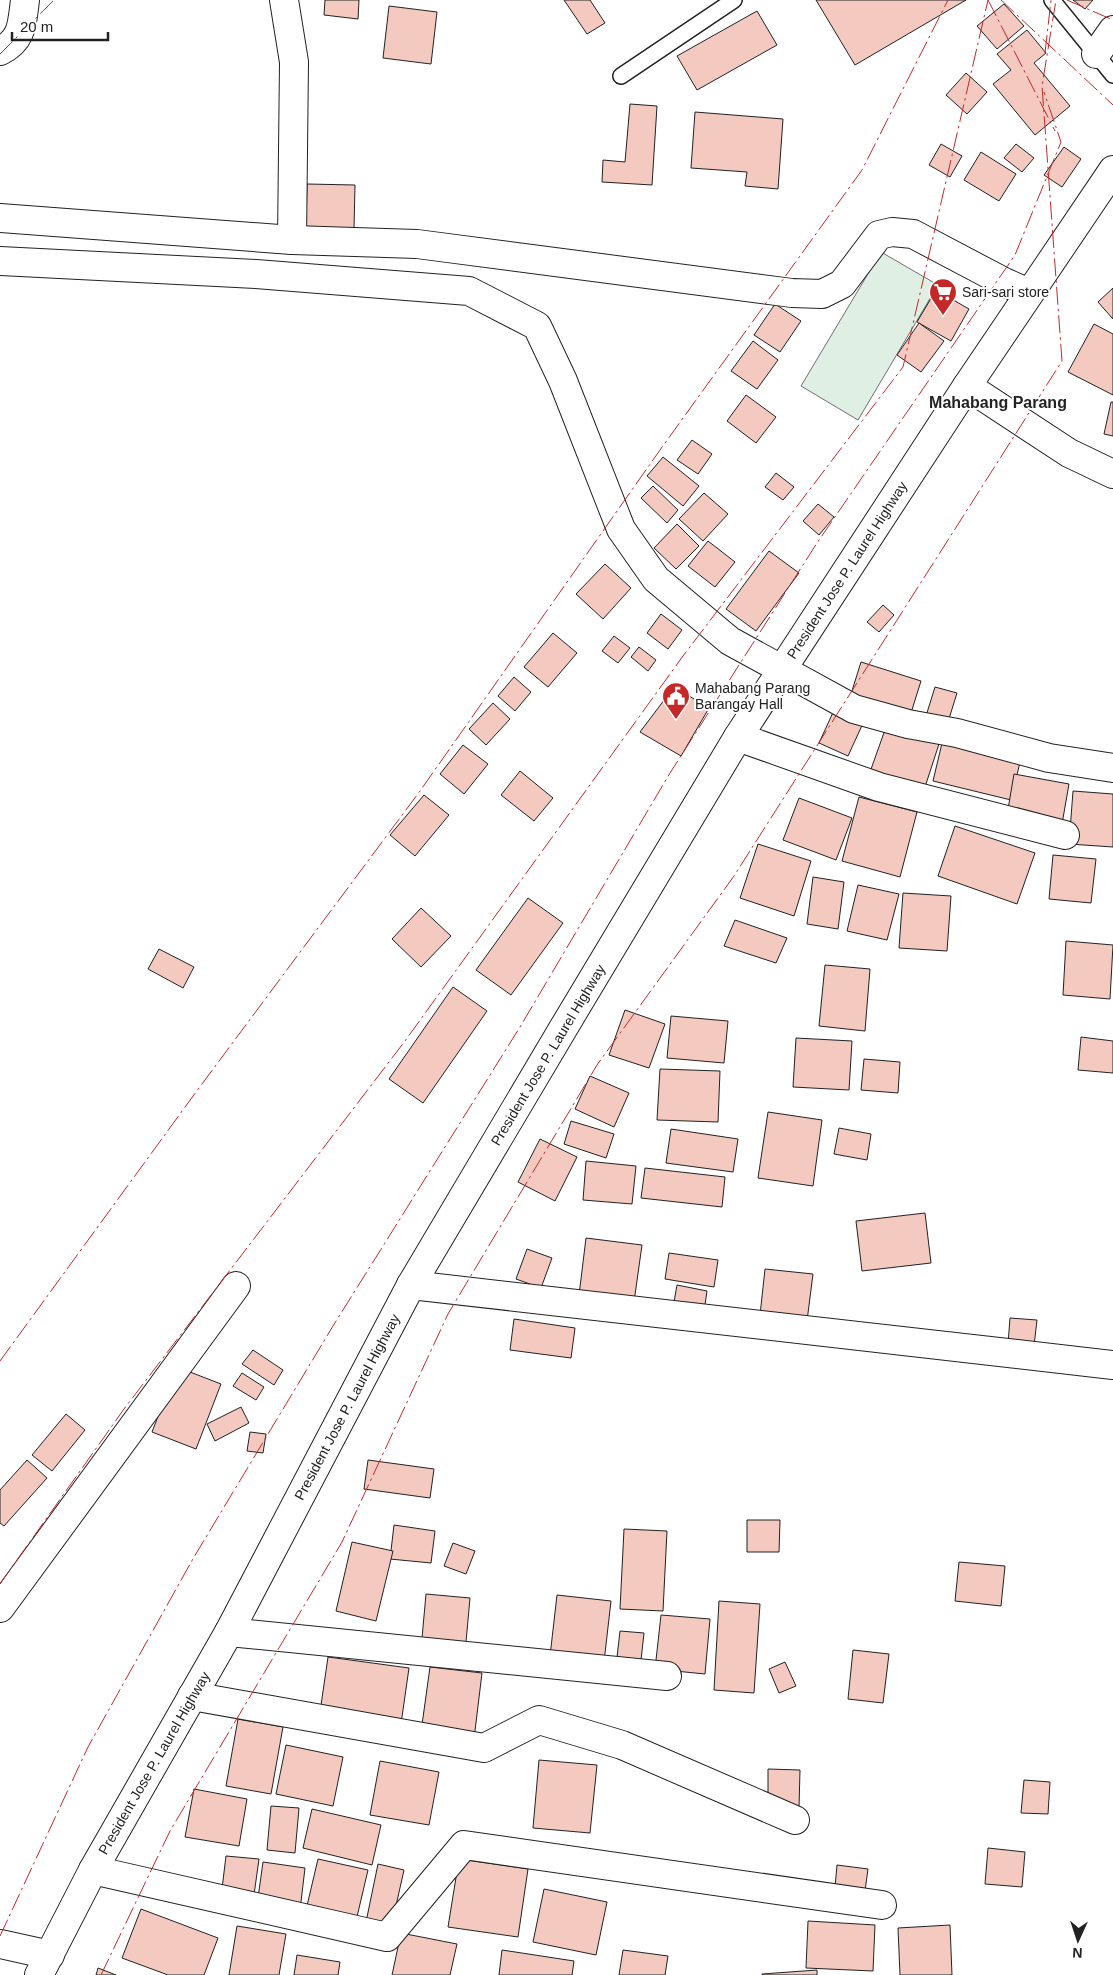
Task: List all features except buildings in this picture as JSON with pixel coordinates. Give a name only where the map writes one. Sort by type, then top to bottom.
[{"type":"main road","points":[[0,51],[12,45],[21,28],[24,0]]},
{"type":"main road","points":[[284,0],[294,62],[292,240]]},
{"type":"main road","points":[[1096,54],[1113,30]]},
{"type":"main road","name":"President Jose P. Laurel Highway","points":[[45,1965],[93,1870],[229,1632],[410,1285],[738,737],[967,386],[1113,170]]},
{"type":"main road","points":[[0,218],[292,240],[417,244],[792,293],[822,294],[842,284],[879,235],[913,234],[1004,282],[1029,293]]},
{"type":"main road","points":[[0,261],[256,274],[469,291],[537,326],[564,381],[621,529],[656,579],[730,641],[854,709],[908,724],[957,733],[1050,758],[1113,768]]},
{"type":"main road","points":[[967,386],[1069,453],[1113,474]]},
{"type":"main road","points":[[738,737],[879,787],[1065,835]]},
{"type":"main road","points":[[410,1285],[1113,1365]]},
{"type":"main road","points":[[0,1608],[236,1286]]},
{"type":"main road","points":[[229,1632],[667,1676]]},
{"type":"main road","points":[[192,1696],[484,1748],[539,1720],[622,1745],[795,1820]]},
{"type":"main road","points":[[93,1870],[387,1937],[464,1844],[882,1905]]},
{"type":"main road","points":[[0,1944],[45,1965]]},
{"type":"lane","points":[[621,76],[734,0]]},
{"type":"lane","points":[[1052,0],[1113,75]]},
{"type":"green space","points":[[881,252],[938,285],[858,420],[801,386]]},
{"type":"power","points":[[0,54],[54,0]]},
{"type":"power","points":[[0,1361],[196,1092],[420,791],[660,450],[862,170],[948,0]]},
{"type":"power","points":[[988,0],[1055,131]]},
{"type":"power","points":[[0,1584],[124,1409],[405,1041],[683,656],[903,367],[988,0]]},
{"type":"power","points":[[1001,0],[1113,105]]},
{"type":"power","points":[[1045,53],[1051,0]]},
{"type":"power","points":[[101,1975],[170,1831],[342,1542],[448,1314],[597,1065],[734,876],[1062,361],[1042,86],[1056,0]]},
{"type":"power","points":[[1067,0],[1113,20]]},
{"type":"power","points":[[0,1936],[88,1747],[194,1557],[333,1326],[520,1027],[670,773],[817,543],[1015,255],[1061,142],[1044,92]]},
{"type":"place","name":"Sari-sari store","points":[[943,316]]},
{"type":"place","name":"Mahabang Parang Barangay Hall","points":[[676,720]]},
{"type":"district","name":"Mahabang Parang","points":[[998,402]]}]
